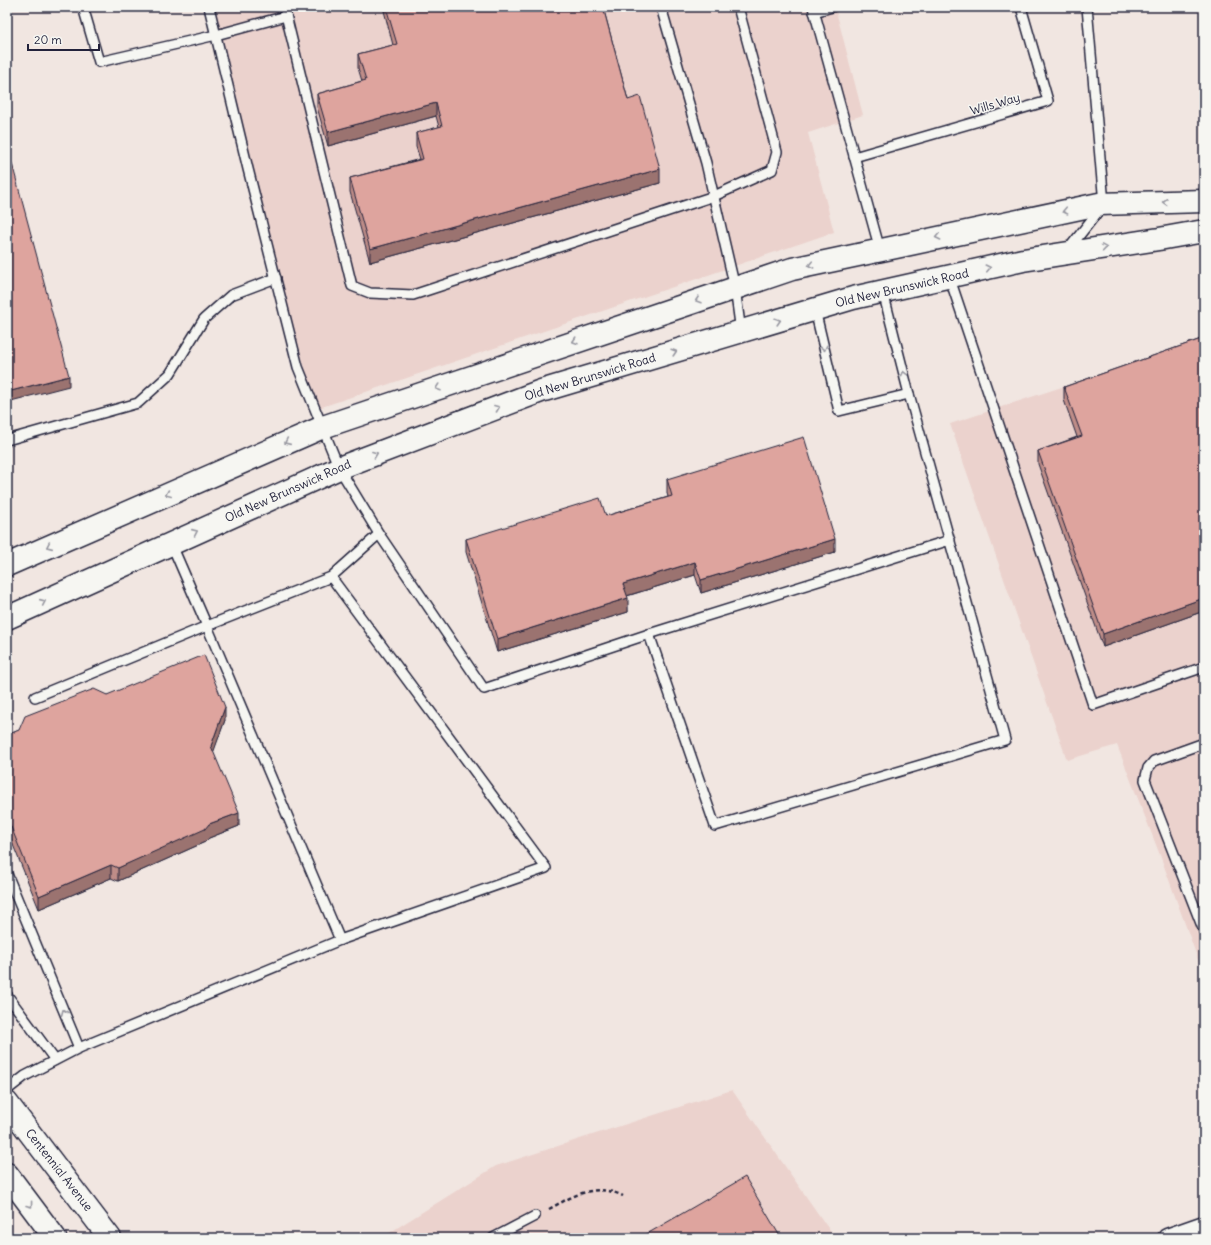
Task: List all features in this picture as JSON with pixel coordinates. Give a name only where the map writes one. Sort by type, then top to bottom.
[{"type":"main road","points":[[7,565],[323,427],[792,269],[1104,204],[1204,201]]},
{"type":"main road","name":"Old New Brunswick Road","points":[[7,618],[339,468],[541,391],[853,298],[1023,260],[1204,231]]},
{"type":"main road","name":"Centennial Avenue","points":[[7,1103],[110,1238]]},
{"type":"main road","points":[[7,1174],[55,1238]]},
{"type":"street","points":[[1167,1238],[1204,1225]]},
{"type":"lane","points":[[83,7],[99,62],[216,36],[285,12],[352,286],[370,293],[413,295],[714,196],[772,170],[777,152],[738,7]]},
{"type":"lane","points":[[209,7],[298,367],[339,468],[379,534],[484,689],[649,634],[950,540]]},
{"type":"lane","points":[[662,7],[706,163],[735,288],[741,332]]},
{"type":"lane","points":[[832,7],[814,10],[880,250]]},
{"type":"lane","name":"Wills Way","points":[[854,157],[1048,101],[1021,7]]},
{"type":"lane","points":[[1065,253],[1104,204],[1087,7]]},
{"type":"lane","points":[[949,276],[1093,705],[1204,667]]},
{"type":"lane","points":[[7,440],[138,403],[170,374],[204,319],[231,295],[276,278]]},
{"type":"lane","points":[[649,634],[714,826],[1005,740],[909,394],[883,292]]},
{"type":"lane","points":[[815,310],[839,411],[909,394]]},
{"type":"lane","points":[[35,697],[331,577],[379,534]]},
{"type":"lane","points":[[171,543],[340,940]]},
{"type":"lane","points":[[7,1090],[25,1076],[79,1048],[340,940],[546,868],[331,577]]},
{"type":"lane","points":[[1204,743],[1154,761],[1148,768],[1145,780],[1204,931]]},
{"type":"lane","points":[[7,874],[79,1048]]},
{"type":"lane","points":[[7,995],[55,1060]]},
{"type":"lane","points":[[493,1238],[535,1216]]},
{"type":"path","points":[[535,1216],[578,1193],[600,1190],[616,1192],[623,1196]]},
{"type":"shaded area","points":[[205,7],[835,7],[863,115],[808,133],[834,232],[316,409]]},
{"type":"shaded area","points":[[1204,340],[1204,976],[1160,855],[1117,745],[1067,760],[950,424]]},
{"type":"shaded area","points":[[732,1090],[835,1238],[381,1238],[496,1166]]},
{"type":"building","points":[[386,7],[603,7],[628,100],[640,96],[660,169],[370,249],[350,178],[423,159],[416,133],[442,126],[436,103],[328,132],[317,94],[366,80],[358,54],[397,44]]},
{"type":"building","points":[[7,145],[69,376],[7,392]]},
{"type":"building","points":[[1204,338],[1204,598],[1103,634],[1038,451],[1082,436],[1064,387]]},
{"type":"building","points":[[804,437],[835,539],[701,580],[695,562],[623,584],[628,598],[497,639],[466,539],[600,498],[606,516],[672,496],[667,479]]},
{"type":"building","points":[[204,655],[225,707],[211,746],[239,813],[209,824],[205,829],[118,868],[111,865],[39,896],[7,817],[7,735],[19,730],[25,716],[94,689],[107,695]]},
{"type":"building","points":[[745,1177],[781,1238],[640,1238]]}]
